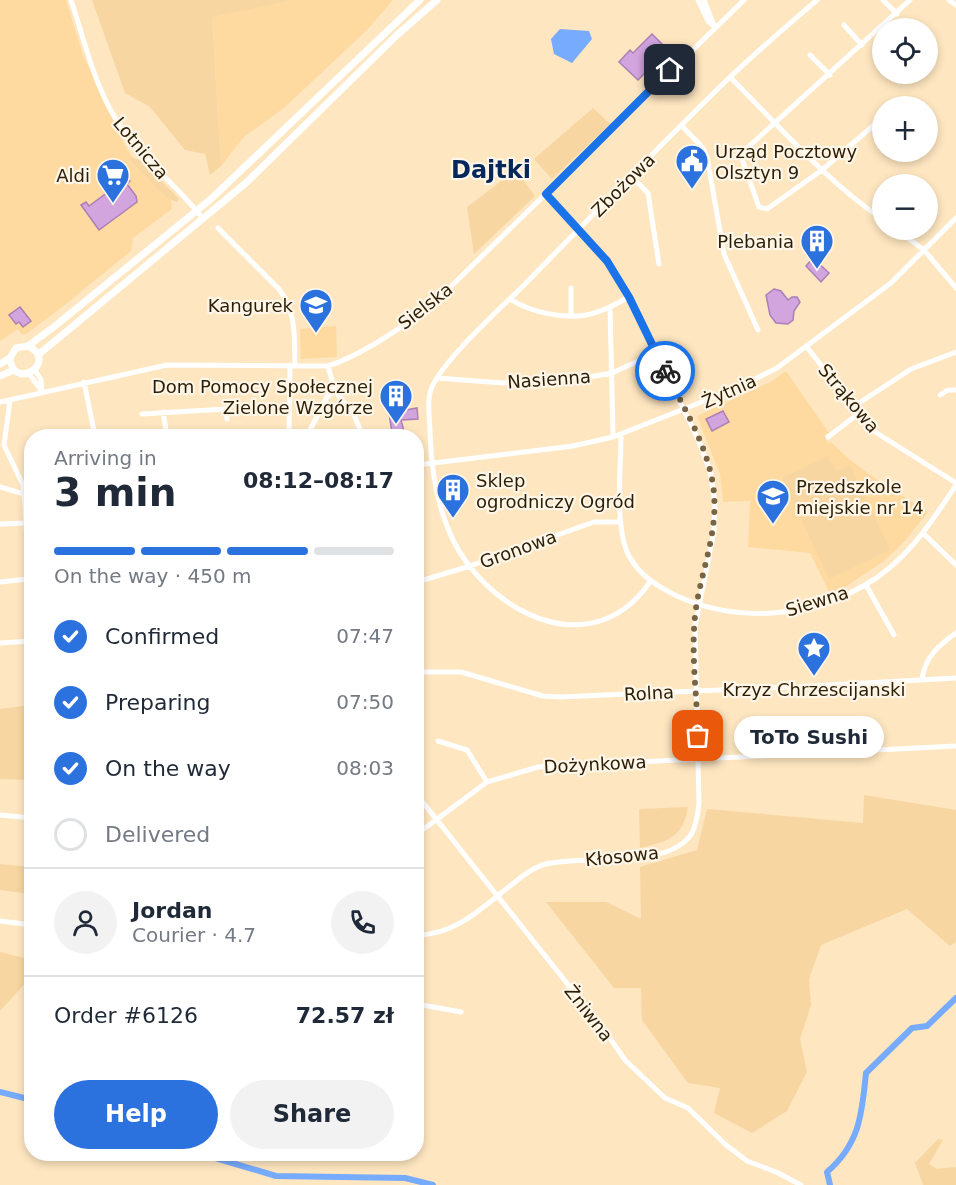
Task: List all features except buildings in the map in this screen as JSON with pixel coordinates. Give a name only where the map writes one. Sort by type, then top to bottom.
[{"type":"main road","points":[[0,364],[10,358],[16,348],[28,346],[197,211],[279,136],[420,0]]},
{"type":"main road","points":[[38,355],[247,182],[397,35],[437,0]]},
{"type":"main road","points":[[10,358],[14,370],[21,374],[32,372],[39,363],[38,355],[28,346]]},
{"type":"main road","points":[[0,376],[14,370]]},
{"type":"street","name":"Lotnicza","points":[[71,0],[100,91],[112,114],[141,154],[203,219]]},
{"type":"street","points":[[698,0],[708,21],[714,27]]},
{"type":"street","points":[[704,0],[714,27]]},
{"type":"street","name":"Sielska","points":[[0,402],[167,364],[328,366],[339,362],[396,329],[433,304],[744,0]]},
{"type":"street","name":"Zbożowa","points":[[437,378],[441,371],[510,299],[730,77],[817,0]]},
{"type":"street","points":[[883,0],[897,14]]},
{"type":"street","points":[[872,127],[822,170],[768,208],[759,207],[742,159],[743,154],[910,0]]},
{"type":"street","points":[[950,0],[956,5]]},
{"type":"street","points":[[844,25],[862,45]]},
{"type":"street","points":[[810,55],[830,75]]},
{"type":"street","points":[[730,77],[847,194],[872,212]]},
{"type":"street","points":[[682,126],[703,148],[707,157],[724,254],[758,330]]},
{"type":"street","points":[[632,176],[648,193],[659,264]]},
{"type":"street","name":"Kłosowa","points":[[424,934],[437,933],[461,924],[529,872],[545,864],[646,857],[673,849],[693,831],[699,804],[695,627],[714,531],[715,503],[708,462],[629,297],[607,261],[546,194]]},
{"type":"street","name":"Żytnia","points":[[424,464],[573,446],[613,437],[684,410],[774,370],[891,283],[956,218]]},
{"type":"street","points":[[218,228],[279,289],[287,301],[293,321],[289,429]]},
{"type":"street","points":[[910,240],[924,250],[956,288]]},
{"type":"street","points":[[571,288],[571,316]]},
{"type":"street","points":[[510,299],[521,306],[571,316],[585,315],[610,307],[629,297]]},
{"type":"street","points":[[610,307],[613,437]]},
{"type":"street","name":"Strąkowa","points":[[807,346],[872,430],[956,484]]},
{"type":"street","points":[[853,407],[911,369],[956,352]]},
{"type":"street","name":"Nasienna","points":[[437,378],[503,383],[589,377],[612,373],[656,353]]},
{"type":"street","points":[[328,366],[335,391],[353,413],[360,429]]},
{"type":"street","points":[[32,372],[42,391]]},
{"type":"street","points":[[437,378],[429,394],[431,463],[442,513],[456,545],[470,566],[500,596],[535,617],[556,624],[592,623],[625,609],[650,582]]},
{"type":"street","points":[[84,382],[94,429]]},
{"type":"street","points":[[940,395],[948,390],[956,390]]},
{"type":"street","points":[[311,429],[327,397],[335,391]]},
{"type":"street","points":[[0,487],[24,494],[22,485],[2,446],[10,400]]},
{"type":"street","points":[[142,414],[226,409],[227,418]]},
{"type":"street","points":[[163,412],[166,429]]},
{"type":"street","points":[[828,437],[858,414]]},
{"type":"street","name":"Siewna","points":[[621,434],[620,522],[629,555],[650,582],[698,605],[735,613],[775,613],[823,603],[866,585],[901,558],[923,534],[956,484]]},
{"type":"street","name":"Gronowa","points":[[424,580],[594,522],[620,522]]},
{"type":"street","points":[[0,524],[24,523]]},
{"type":"street","points":[[923,534],[956,565]]},
{"type":"street","points":[[0,582],[24,579]]},
{"type":"street","points":[[866,585],[894,635]]},
{"type":"street","points":[[922,679],[930,656],[956,633]]},
{"type":"street","points":[[0,643],[24,642]]},
{"type":"street","name":"Rolna","points":[[424,672],[461,672],[543,696],[587,696],[956,678]]},
{"type":"street","points":[[438,741],[467,750],[487,782]]},
{"type":"street","name":"Dożynkowa","points":[[424,828],[487,782],[538,767],[956,746]]},
{"type":"street","name":"Żniwna","points":[[424,803],[605,1031],[625,1060],[665,1098],[688,1108],[724,1144],[747,1161],[801,1185]]},
{"type":"street","points":[[0,814],[24,817]]},
{"type":"street","points":[[0,921],[24,924]]},
{"type":"street","points":[[424,1005],[461,1012]]},
{"type":"shaded area","points":[[0,0],[66,0],[83,55],[127,149],[137,164],[171,197],[172,209],[133,238],[131,251],[66,304],[26,334],[21,334],[18,329],[0,341]]},
{"type":"shaded area","points":[[92,0],[293,0],[212,17],[221,166],[210,175],[205,154],[185,150],[150,107],[125,93]]},
{"type":"shaded area","points":[[293,0],[393,0],[367,30],[284,108],[244,137],[221,166],[212,16]]},
{"type":"shaded area","points":[[593,108],[610,124],[552,179],[534,159]]},
{"type":"shaded area","points":[[131,157],[142,161],[179,199],[177,202],[158,189],[130,160]]},
{"type":"shaded area","points":[[516,170],[535,196],[474,254],[467,207]]},
{"type":"shaded area","points":[[336,326],[337,357],[301,359],[300,329]]},
{"type":"shaded area","points":[[786,371],[829,433],[824,435],[828,443],[831,442],[880,482],[928,512],[903,543],[884,561],[845,587],[830,594],[810,553],[748,547],[750,501],[723,502],[720,474],[697,416],[772,381]]},
{"type":"shaded area","points":[[828,456],[836,471],[850,465],[890,550],[829,579],[782,478]]},
{"type":"shaded area","points":[[24,706],[24,780],[0,779],[0,709]]},
{"type":"shaded area","points":[[864,795],[956,810],[956,942],[950,946],[907,909],[821,945],[809,979],[811,1005],[800,1039],[807,1072],[787,1111],[752,1133],[714,1113],[720,1088],[688,1083],[642,1020],[641,988],[614,988],[546,902],[606,902],[641,919],[640,867],[697,850],[707,809],[863,823]]},
{"type":"shaded area","points":[[688,807],[686,817],[678,832],[659,843],[640,848],[639,809]]},
{"type":"shaded area","points":[[0,864],[24,866],[24,893],[0,890]]},
{"type":"shaded area","points":[[0,952],[24,958],[24,985],[0,1011]]},
{"type":"shaded area","points":[[938,1139],[943,1140],[929,1164],[937,1169],[956,1167],[956,1185],[923,1185],[915,1163]]},
{"type":"water","points":[[560,29],[589,31],[592,39],[572,63],[554,54],[551,39]]},
{"type":"waterway","points":[[830,1185],[827,1172],[838,1161],[853,1139],[861,1115],[866,1073],[912,1028],[927,1026],[956,998]]},
{"type":"waterway","points":[[0,1092],[24,1098]]},
{"type":"waterway","points":[[226,1161],[276,1176],[405,1178],[433,1185]]},
{"type":"way so far","points":[[665,371],[708,462],[715,503],[714,531],[695,627],[698,736]]},
{"type":"place","name":"Urząd Pocztowy Olsztyn 9","points":[[692,190]]},
{"type":"place","name":"Aldi","points":[[113,204]]},
{"type":"place","name":"Plebania","points":[[817,270]]},
{"type":"place","name":"Kangurek","points":[[316,334]]},
{"type":"place","name":"Dom Pomocy Społecznej Zielone Wzgórze","points":[[396,425]]},
{"type":"place","name":"Sklep ogrodniczy Ogród","points":[[453,519]]},
{"type":"place","name":"Przedszkole miejskie nr 14","points":[[773,525]]},
{"type":"place","name":"Krzyz Chrzescijanski","points":[[814,677]]},
{"type":"place","name":"ToTo Sushi","points":[[698,736]]},
{"type":"district","name":"Dajtki","points":[[491,170]]},
{"type":"route","points":[[665,371],[629,297],[607,261],[546,194],[670,70]]}]
